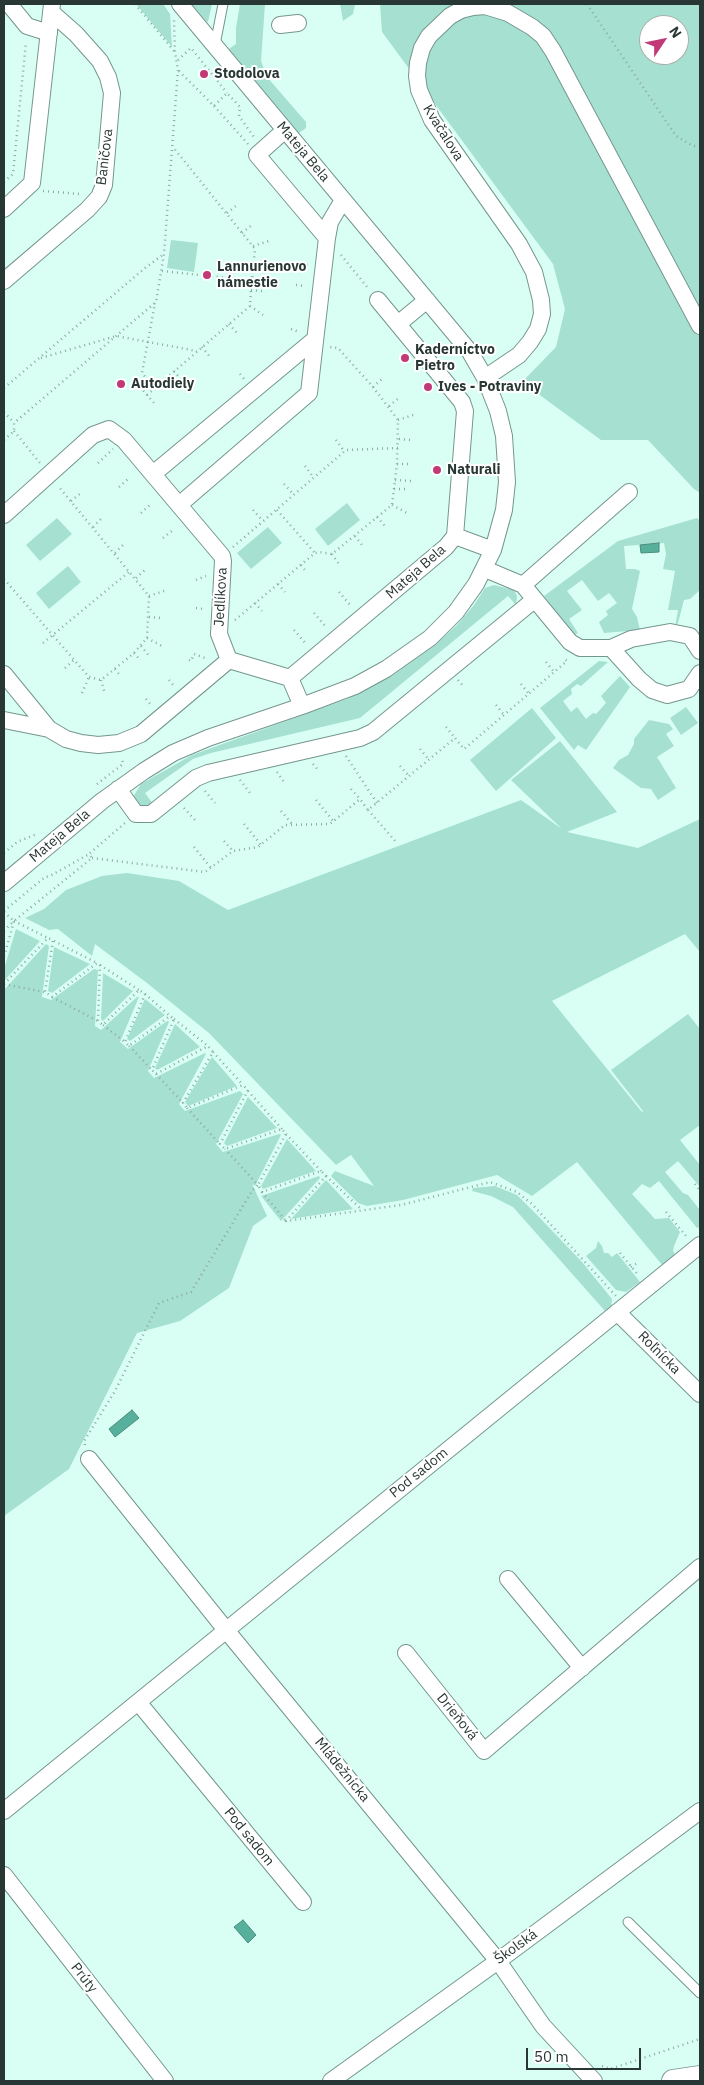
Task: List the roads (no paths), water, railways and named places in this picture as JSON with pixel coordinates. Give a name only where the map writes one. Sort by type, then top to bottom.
[{"type":"street","points":[[10,4],[27,26],[49,34]]},
{"type":"street","name":"Mateja Bela","points":[[4,883],[118,789],[144,771],[189,745],[355,686],[386,669],[430,638],[445,625],[465,600],[485,569],[493,550],[504,510],[507,459],[498,411],[485,378],[470,352],[182,6]]},
{"type":"street","name":"Kvačalova","points":[[485,378],[519,355],[530,342],[540,322],[541,300],[534,272],[518,244],[432,120],[419,90],[418,62],[422,48],[429,36],[450,16],[461,10],[484,6],[508,13],[527,23],[543,36],[700,326]]},
{"type":"street","name":"Baničova","points":[[4,209],[32,183],[51,8]]},
{"type":"street","name":"Baničova","points":[[4,281],[87,210],[99,197],[104,186],[112,93],[108,77],[100,61],[51,8]]},
{"type":"street","points":[[280,25],[298,23]]},
{"type":"street","points":[[285,130],[260,152],[327,238]]},
{"type":"street","points":[[179,505],[310,393],[322,343],[327,238],[330,222],[343,200]]},
{"type":"street","name":"Mateja Bela","points":[[290,678],[446,548],[455,536],[465,411],[458,394],[378,300]]},
{"type":"street","points":[[398,324],[427,300]]},
{"type":"street","points":[[153,474],[322,343]]},
{"type":"street","name":"Jedlíkova","points":[[4,515],[93,436],[109,429],[124,440],[222,556],[224,561],[219,634],[229,660]]},
{"type":"street","points":[[523,585],[629,492]]},
{"type":"street","points":[[455,536],[493,550]]},
{"type":"street","points":[[485,569],[523,585],[570,642],[580,648],[611,648],[631,639],[670,632],[690,636],[700,651]]},
{"type":"street","points":[[118,789],[136,814],[151,814],[196,778],[208,773],[360,738],[373,732],[534,600]]},
{"type":"street","points":[[611,648],[639,680],[652,690],[667,695],[689,689],[699,678],[700,673]]},
{"type":"street","points":[[4,720],[49,730],[66,740],[81,744],[128,740],[141,734],[229,660],[290,678],[302,706]]},
{"type":"street","points":[[4,674],[49,730]]},
{"type":"street","name":"Pod sadom","points":[[4,1810],[700,1244]]},
{"type":"street","name":"Roľnícka","points":[[621,1309],[700,1394]]},
{"type":"street","name":"Mládežnícka","points":[[89,1459],[226,1630],[498,1961],[543,2026],[591,2078]]},
{"type":"street","name":"Drieňová","points":[[406,1653],[484,1751],[700,1567]]},
{"type":"street","points":[[508,1579],[582,1668]]},
{"type":"street","name":"Pod sadom","points":[[138,1702],[303,1902]]},
{"type":"street","name":"Školská","points":[[331,2081],[498,1961],[700,1811]]},
{"type":"street","name":"Prúty","points":[[4,1875],[165,2081]]},
{"type":"street","points":[[673,2081],[700,2077]]},
{"type":"lane","points":[[214,46],[223,4]]},
{"type":"lane","points":[[628,1922],[700,1993]]},
{"type":"place","name":"Stodolova","points":[[204,74]]},
{"type":"place","name":"Lannurienovo námestie","points":[[207,275]]},
{"type":"place","name":"Kaderníctvo Pietro","points":[[405,358]]},
{"type":"place","name":"Autodiely","points":[[121,384]]},
{"type":"place","name":"Ives - Potraviny","points":[[428,387]]},
{"type":"place","name":"Naturali","points":[[437,470]]}]
